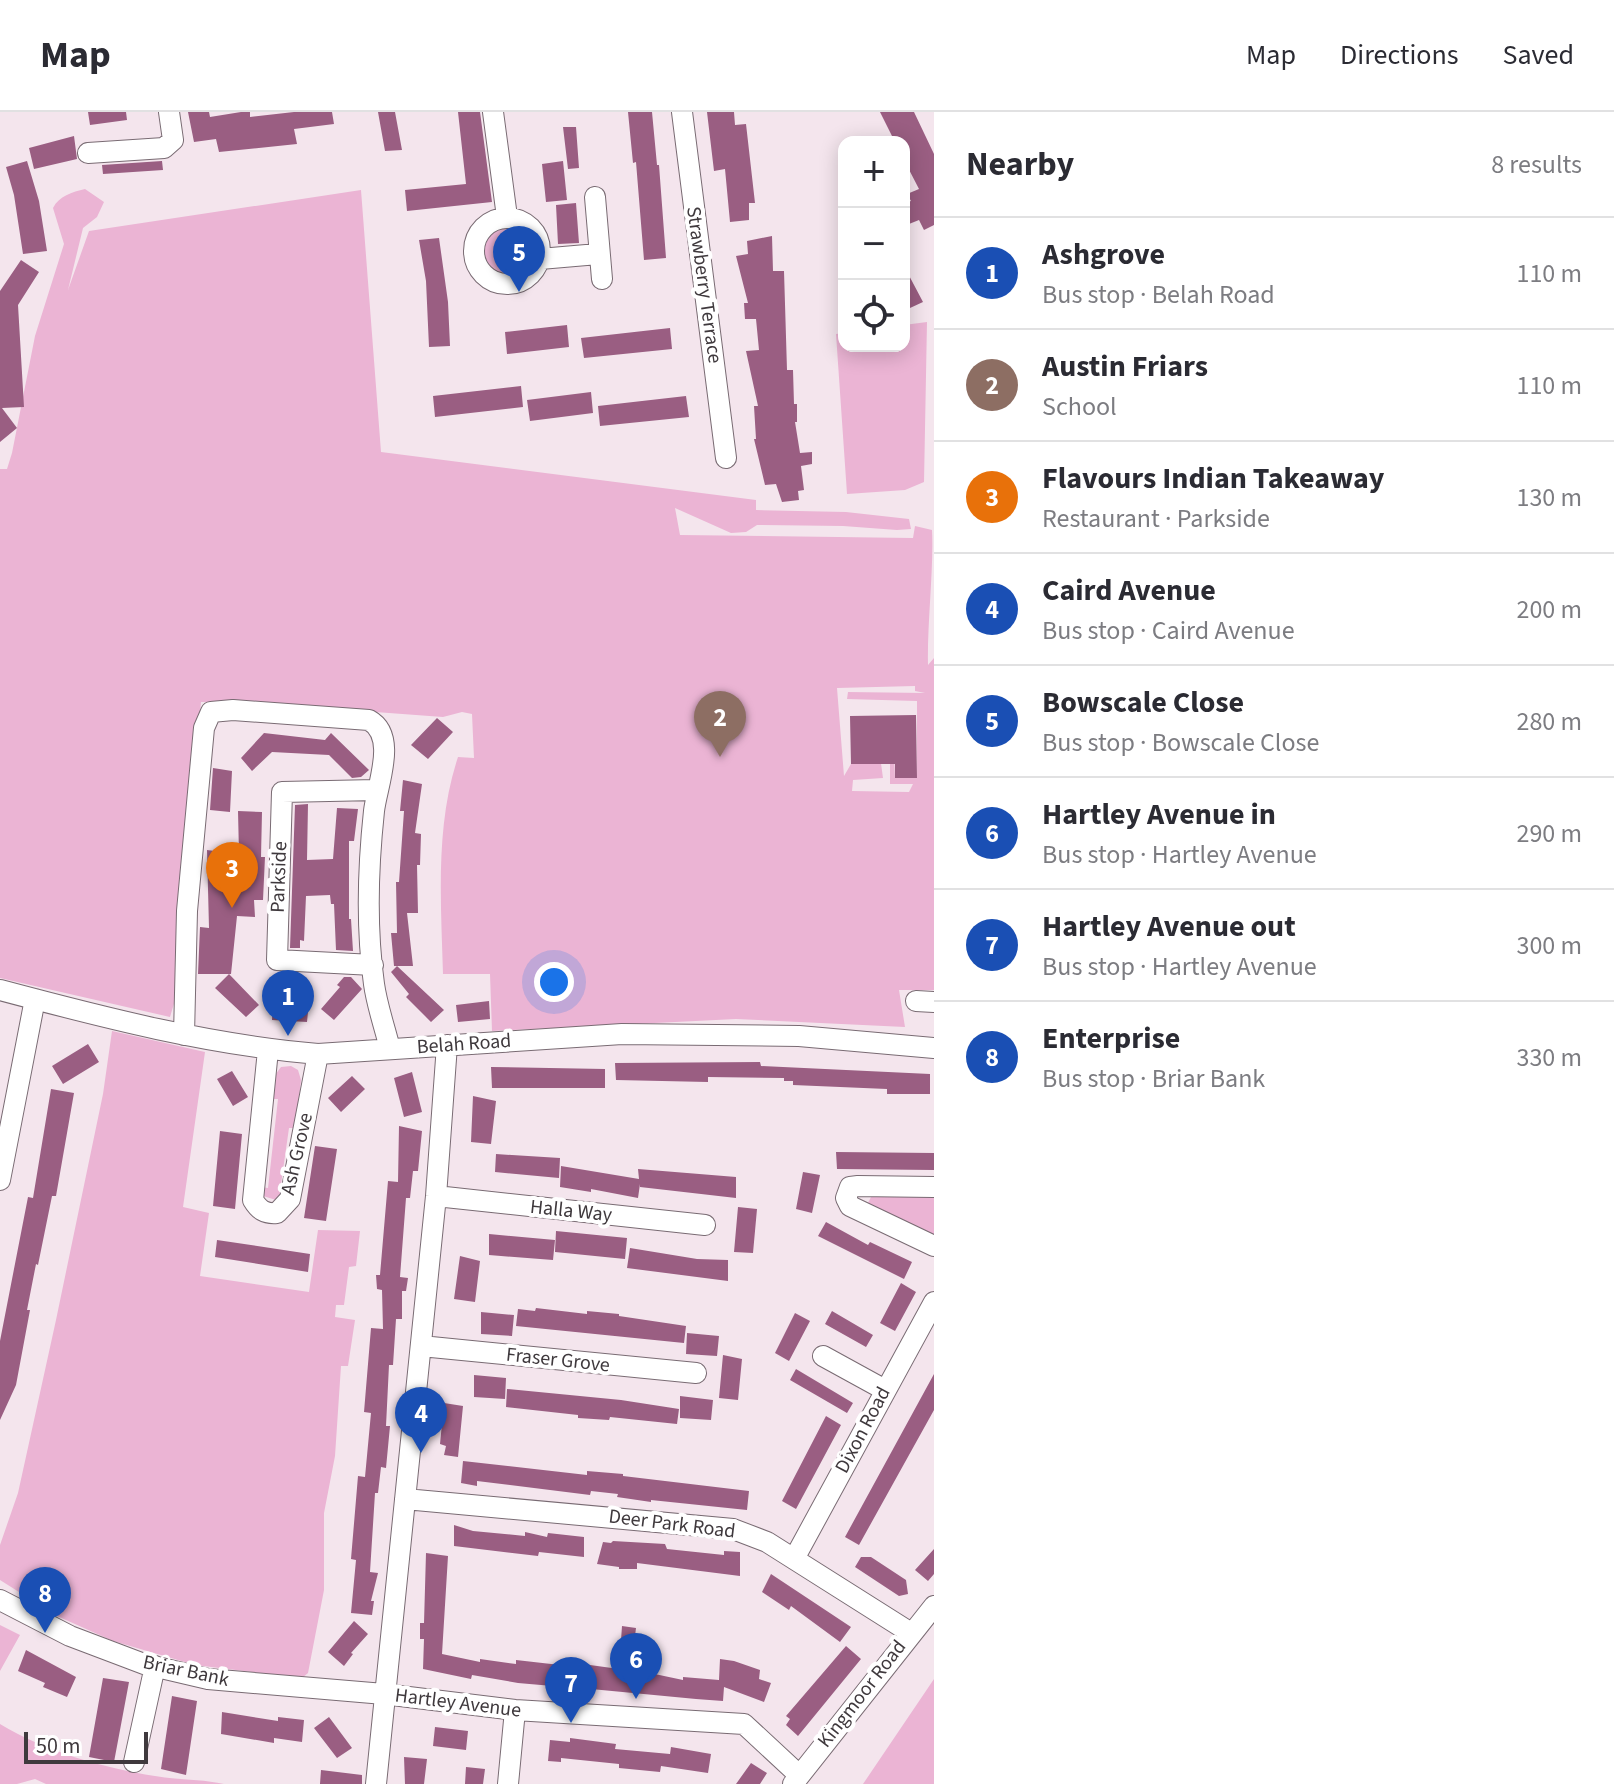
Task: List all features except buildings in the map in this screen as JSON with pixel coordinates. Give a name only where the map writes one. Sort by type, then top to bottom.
[{"type":"street","points":[[88,153],[164,148],[173,140],[169,112]]},
{"type":"street","points":[[493,112],[507,217]]},
{"type":"street","name":"Strawberry Terrace","points":[[682,112],[726,458]]},
{"type":"street","points":[[595,197],[602,279]]},
{"type":"street","points":[[507,217],[517,219],[534,230],[539,239],[540,259],[535,270],[517,283],[506,285],[485,276],[474,256],[478,234],[488,224],[507,217]]},
{"type":"street","points":[[540,259],[598,254]]},
{"type":"street","points":[[184,1035],[187,911],[204,728],[211,712],[233,710],[369,720],[380,729],[386,749],[376,790],[369,884],[373,983],[390,1049]]},
{"type":"street","name":"Parkside","points":[[373,965],[277,960],[282,792],[376,790]]},
{"type":"street","name":"Belah Road","points":[[0,990],[141,1027],[268,1050],[318,1054],[637,1034],[799,1036],[934,1048]]},
{"type":"street","points":[[0,1180],[35,999]]},
{"type":"street","points":[[376,1784],[436,1196],[447,1045]]},
{"type":"street","name":"Ash Grove","points":[[268,1050],[253,1200],[262,1212],[269,1214],[277,1213],[290,1199],[318,1054]]},
{"type":"street","points":[[934,1187],[850,1187],[846,1191],[846,1202],[934,1246]]},
{"type":"street","name":"Halla Way","points":[[436,1196],[705,1225]]},
{"type":"street","name":"Dixon Road","points":[[794,1559],[934,1302]]},
{"type":"street","name":"Fraser Grove","points":[[421,1346],[696,1373]]},
{"type":"street","points":[[823,1356],[885,1390]]},
{"type":"street","name":"Deer Park Road","points":[[405,1499],[733,1529],[753,1535],[911,1633]]},
{"type":"street","name":"Briar Bank","points":[[0,1600],[70,1636],[155,1666],[208,1679],[384,1694]]},
{"type":"street","name":"Kingmoor Road","points":[[796,1779],[934,1606]]},
{"type":"street","points":[[134,1762],[155,1666]]},
{"type":"street","name":"Hartley Avenue","points":[[384,1694],[515,1710],[744,1724],[796,1779]]},
{"type":"street","points":[[508,1784],[515,1710]]},
{"type":"shaded area","points":[[85,189],[104,202],[97,217],[83,228],[68,290],[89,231],[361,190],[381,452],[756,500],[756,510],[846,512],[909,519],[911,529],[757,525],[746,532],[731,533],[675,508],[680,535],[913,538],[915,526],[932,530],[928,665],[934,658],[934,990],[899,990],[905,1027],[736,1019],[492,1031],[490,974],[443,974],[441,864],[446,810],[458,757],[474,758],[472,714],[462,712],[443,717],[201,702],[189,810],[184,946],[177,994],[170,1017],[0,978],[0,469],[7,469],[12,453],[35,336],[64,244],[53,208],[62,198]],"holes":[[[915,686],[915,691],[925,693],[848,692],[847,699],[917,701],[917,778],[895,778],[894,753],[878,753],[879,764],[851,764],[844,776],[837,688]],[[890,754],[890,784],[913,784],[909,792],[852,791],[853,780],[883,778],[880,756]]]},
{"type":"shaded area","points":[[507,227],[524,234],[531,251],[524,268],[507,275],[490,268],[483,251],[490,234]]},
{"type":"shaded area","points":[[927,322],[924,482],[905,490],[847,494],[836,334],[838,352],[910,352],[910,324]]},
{"type":"shaded area","points":[[112,1031],[205,1052],[183,1207],[209,1213],[200,1276],[309,1292],[318,1230],[360,1231],[356,1266],[349,1267],[344,1305],[336,1305],[335,1317],[355,1320],[348,1366],[341,1366],[335,1456],[324,1513],[324,1590],[308,1673],[302,1678],[195,1665],[113,1641],[57,1616],[0,1580],[0,1545],[18,1493],[56,1320],[103,1094]]},
{"type":"shaded area","points":[[291,1066],[298,1070],[301,1080],[296,1128],[289,1128],[280,1191],[285,1192],[276,1200],[263,1196],[261,1187],[268,1188],[278,1099],[272,1099],[275,1075],[281,1067]]},
{"type":"shaded area","points":[[934,1195],[934,1239],[867,1205],[871,1197]]},
{"type":"shaded area","points":[[0,1625],[20,1635],[0,1671]]},
{"type":"shaded area","points":[[934,1679],[934,1784],[863,1784]]},
{"type":"shaded area","points":[[0,1724],[55,1750],[95,1763],[155,1776],[224,1784],[46,1784],[35,1779],[17,1784],[0,1784]]},
{"type":"place","name":"Bowscale Close","points":[[519,292]]},
{"type":"place","name":"Austin Friars","points":[[720,757]]},
{"type":"place","name":"Flavours Indian Takeaway","points":[[232,908]]},
{"type":"place","name":"Ashgrove","points":[[288,1036]]},
{"type":"place","name":"Caird Avenue","points":[[421,1453]]},
{"type":"place","name":"Enterprise","points":[[45,1633]]},
{"type":"place","name":"Hartley Avenue in","points":[[636,1699]]},
{"type":"place","name":"Hartley Avenue out","points":[[571,1723]]}]
